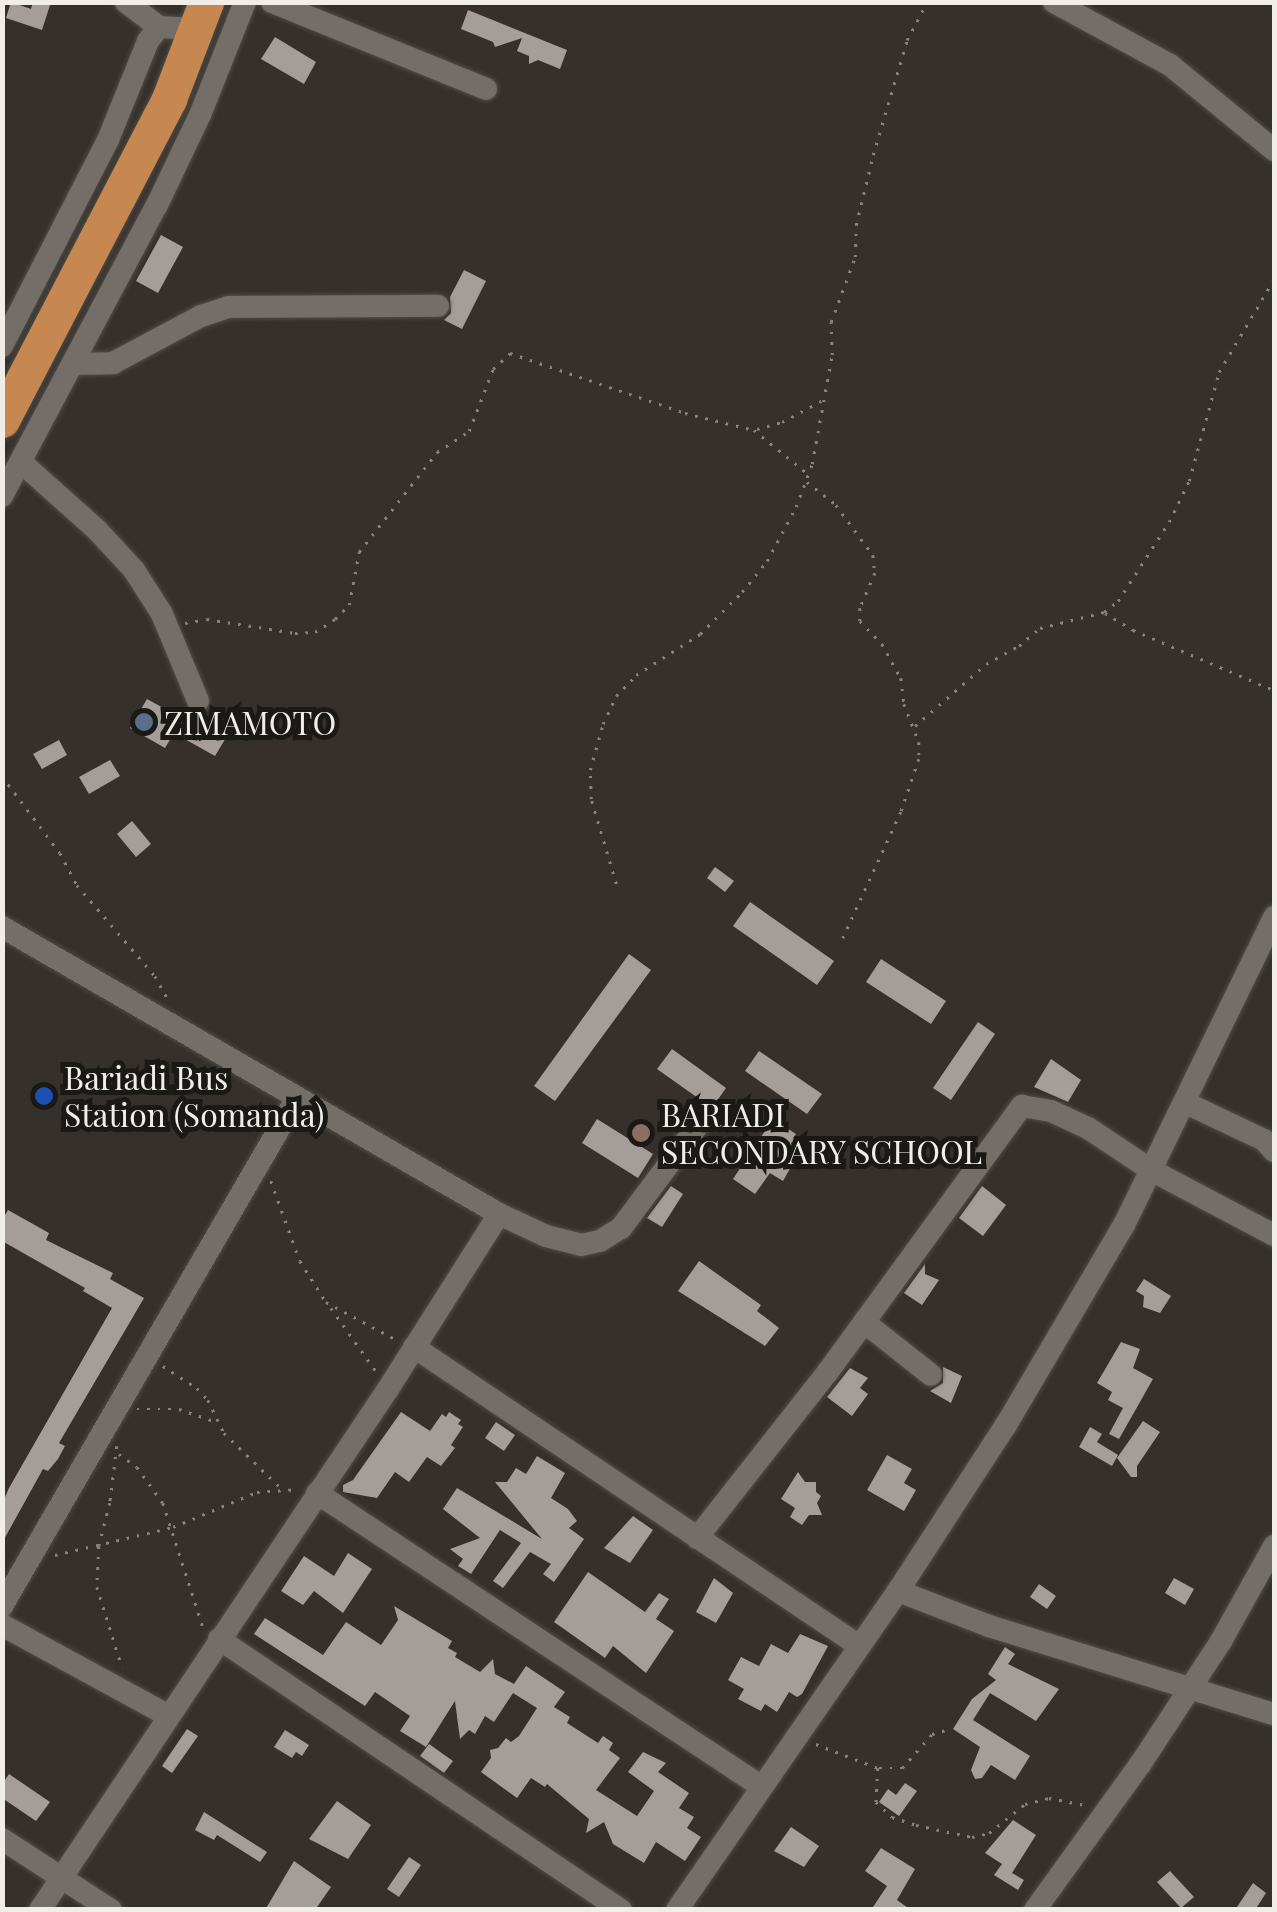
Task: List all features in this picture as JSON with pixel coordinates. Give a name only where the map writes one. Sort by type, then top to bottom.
[{"type":"highway","points":[[2,420],[105,229],[169,99],[201,16]]},
{"type":"street","points":[[126,2],[160,27]]},
{"type":"street","points":[[2,496],[200,116],[244,2]]},
{"type":"street","points":[[272,2],[486,89]]},
{"type":"street","points":[[1054,2],[1170,65],[1274,150]]},
{"type":"street","points":[[2,346],[84,188],[148,41],[160,27],[201,16]]},
{"type":"street","points":[[74,364],[113,363],[200,316],[228,306],[438,306]]},
{"type":"street","points":[[22,463],[134,570],[169,628],[198,701]]},
{"type":"street","points":[[677,1910],[898,1591],[1006,1425],[1151,1170],[1274,917]]},
{"type":"street","points":[[2,926],[499,1214],[546,1236],[580,1244],[600,1241],[621,1228],[698,1125]]},
{"type":"street","points":[[2,1606],[297,1098]]},
{"type":"street","points":[[1186,1103],[1264,1140],[1274,1151]]},
{"type":"street","points":[[697,1538],[864,1322],[1022,1106],[1051,1111],[1088,1128],[1151,1170],[1274,1235]]},
{"type":"street","points":[[40,1910],[388,1389],[499,1214]]},
{"type":"street","points":[[864,1322],[931,1375]]},
{"type":"street","points":[[414,1348],[858,1644]]},
{"type":"street","points":[[317,1493],[762,1787]]},
{"type":"street","points":[[1036,1910],[1190,1685],[1274,1546]]},
{"type":"street","points":[[898,1591],[989,1626],[1274,1714]]},
{"type":"street","points":[[2,1625],[167,1716]]},
{"type":"street","points":[[215,1645],[621,1910]]},
{"type":"street","points":[[2,1838],[111,1910]]},
{"type":"path","points":[[616,884],[596,824],[591,784],[595,747],[610,710],[636,675],[700,634],[742,592],[786,530],[808,474],[824,399],[831,322],[849,280],[856,225],[873,155],[907,40],[927,2]]},
{"type":"path","points":[[915,726],[986,664],[1019,646],[1040,628],[1104,612],[1118,601],[1169,522],[1188,481],[1218,372],[1274,279]]},
{"type":"path","points":[[169,628],[207,619],[295,633],[315,632],[336,619],[350,605],[360,552],[367,540],[437,452],[469,430],[494,369],[510,354],[685,412],[754,430],[808,474]]},
{"type":"path","points":[[754,430],[782,422],[824,399]]},
{"type":"path","points":[[806,481],[836,505],[873,555],[875,573],[860,608],[860,621],[882,644],[896,669],[904,704],[915,726],[919,760],[901,812],[843,938]]},
{"type":"path","points":[[1104,612],[1133,630],[1274,690]]},
{"type":"path","points":[[2,776],[60,853],[77,885],[155,976],[166,992],[176,1026]]},
{"type":"path","points":[[263,1157],[280,1218],[310,1282],[388,1389]]},
{"type":"path","points":[[326,1302],[414,1348]]},
{"type":"path","points":[[145,1356],[197,1388],[208,1400],[218,1423],[281,1488]]},
{"type":"path","points":[[134,1697],[96,1587],[98,1546],[118,1453],[110,1417],[162,1407],[218,1423]]},
{"type":"path","points":[[118,1453],[152,1487],[173,1527],[215,1645]]},
{"type":"path","points":[[32,1559],[173,1527],[238,1498],[281,1488],[317,1493]]},
{"type":"path","points":[[795,1738],[878,1768],[902,1768],[932,1734],[950,1729]]},
{"type":"path","points":[[878,1768],[876,1802],[882,1810],[916,1825],[972,1837],[989,1833],[1025,1804],[1050,1798],[1074,1801],[1104,1813]]},
{"type":"building","points":[[11,2],[31,9],[33,2],[51,2],[42,30],[6,18]]},
{"type":"building","points":[[468,10],[567,50],[560,69],[538,60],[529,64],[529,56],[517,51],[522,38],[495,47],[493,42],[461,29]]},
{"type":"building","points":[[275,37],[316,62],[304,84],[261,59]]},
{"type":"building","points":[[161,235],[183,247],[158,293],[136,281]]},
{"type":"building","points":[[464,270],[486,281],[462,329],[444,320],[451,313],[450,297]]},
{"type":"building","points":[[147,699],[187,721],[190,716],[227,736],[215,756],[174,733],[165,748],[130,728]]},
{"type":"building","points":[[59,740],[67,755],[42,769],[33,754]]},
{"type":"building","points":[[110,760],[120,776],[89,794],[79,777]]},
{"type":"building","points":[[132,821],[151,844],[136,857],[117,834]]},
{"type":"building","points":[[715,867],[734,881],[725,892],[707,878]]},
{"type":"building","points":[[750,902],[834,961],[817,985],[733,926]]},
{"type":"building","points":[[629,954],[651,970],[555,1101],[534,1086]]},
{"type":"building","points":[[881,959],[946,1001],[931,1024],[866,982]]},
{"type":"building","points":[[978,1022],[995,1034],[951,1100],[933,1088]]},
{"type":"building","points":[[672,1049],[726,1088],[712,1108],[657,1069]]},
{"type":"building","points":[[759,1051],[822,1094],[807,1114],[745,1071]]},
{"type":"building","points":[[1051,1059],[1081,1080],[1068,1102],[1034,1087]]},
{"type":"building","points":[[597,1119],[653,1154],[638,1178],[582,1143]]},
{"type":"building","points":[[773,1119],[796,1134],[793,1138],[802,1147],[784,1161],[792,1165],[783,1181],[770,1173],[755,1194],[733,1179]]},
{"type":"building","points":[[671,1186],[683,1194],[662,1227],[647,1218]]},
{"type":"building","points":[[982,1186],[1006,1205],[983,1236],[959,1218]]},
{"type":"building","points":[[8,1210],[49,1233],[46,1240],[113,1273],[110,1279],[144,1298],[59,1443],[65,1446],[58,1459],[48,1471],[43,1469],[2,1543],[2,1504],[9,1488],[112,1308],[83,1291],[85,1288],[2,1241],[2,1220]]},
{"type":"building","points":[[699,1261],[761,1305],[757,1311],[779,1328],[765,1346],[678,1291]]},
{"type":"building","points":[[925,1264],[925,1274],[939,1280],[922,1305],[904,1293]]},
{"type":"building","points":[[1144,1279],[1171,1296],[1160,1313],[1143,1307],[1144,1296],[1136,1291]]},
{"type":"building","points":[[1121,1342],[1140,1349],[1133,1368],[1153,1379],[1119,1439],[1109,1434],[1123,1408],[1108,1400],[1112,1392],[1097,1383]]},
{"type":"building","points":[[943,1367],[962,1376],[951,1403],[930,1391],[943,1383]]},
{"type":"building","points":[[850,1368],[868,1378],[860,1388],[868,1394],[852,1416],[827,1397]]},
{"type":"building","points":[[401,1412],[430,1431],[442,1414],[446,1417],[449,1412],[461,1420],[458,1424],[463,1427],[451,1445],[455,1448],[441,1466],[427,1457],[409,1482],[395,1472],[377,1498],[343,1492],[343,1485],[353,1480]]},
{"type":"building","points":[[1143,1421],[1160,1432],[1137,1466],[1137,1477],[1131,1477],[1117,1458]]},
{"type":"building","points":[[496,1422],[515,1435],[504,1451],[485,1438]]},
{"type":"building","points":[[1090,1427],[1102,1434],[1097,1442],[1118,1455],[1112,1466],[1079,1447]]},
{"type":"building","points":[[887,1455],[912,1469],[904,1483],[916,1490],[904,1511],[867,1490]]},
{"type":"building","points":[[537,1456],[565,1473],[551,1498],[568,1509],[577,1521],[569,1528],[584,1539],[554,1582],[543,1574],[551,1564],[530,1552],[503,1588],[493,1581],[521,1543],[500,1530],[471,1574],[458,1566],[463,1559],[450,1549],[480,1538],[443,1509],[457,1488],[542,1539],[495,1482],[507,1482],[516,1468],[526,1474]]},
{"type":"building","points":[[798,1472],[805,1482],[816,1482],[816,1492],[821,1496],[817,1503],[822,1515],[809,1515],[802,1525],[790,1517],[795,1508],[781,1499]]},
{"type":"building","points":[[633,1516],[653,1530],[630,1563],[604,1548]]},
{"type":"building","points":[[348,1553],[372,1569],[343,1613],[314,1591],[303,1605],[281,1591],[304,1556],[334,1576]]},
{"type":"building","points":[[588,1572],[645,1612],[659,1593],[669,1599],[656,1619],[674,1631],[646,1673],[613,1646],[605,1658],[554,1622]]},
{"type":"building","points":[[714,1578],[733,1593],[716,1623],[696,1612]]},
{"type":"building","points":[[1174,1578],[1194,1589],[1185,1605],[1165,1593]]},
{"type":"building","points":[[1039,1584],[1056,1596],[1047,1609],[1030,1597]]},
{"type":"building","points":[[394,1606],[452,1641],[448,1648],[457,1653],[455,1657],[480,1672],[493,1659],[495,1674],[514,1684],[526,1666],[565,1692],[554,1707],[570,1717],[567,1723],[598,1743],[603,1736],[613,1743],[609,1750],[620,1758],[596,1790],[637,1816],[654,1791],[628,1772],[643,1752],[666,1763],[658,1772],[689,1793],[679,1808],[694,1817],[687,1828],[701,1837],[685,1861],[656,1842],[644,1863],[613,1844],[604,1822],[586,1833],[589,1819],[547,1784],[545,1787],[531,1778],[517,1798],[481,1772],[491,1758],[490,1750],[498,1748],[506,1738],[511,1742],[519,1736],[537,1708],[513,1693],[494,1722],[485,1716],[475,1734],[469,1730],[460,1739],[455,1701],[426,1747],[400,1731],[410,1716],[375,1692],[365,1706],[254,1634],[265,1618],[323,1655],[346,1622],[381,1645],[398,1620]]},
{"type":"building","points":[[800,1634],[828,1646],[802,1694],[797,1697],[789,1692],[777,1712],[765,1704],[761,1711],[738,1699],[744,1689],[728,1680],[741,1657],[759,1666],[771,1644],[788,1653]]},
{"type":"building","points":[[1005,1647],[1015,1654],[1008,1664],[1059,1689],[1036,1721],[990,1693],[973,1720],[1030,1756],[1015,1780],[991,1765],[982,1778],[975,1779],[971,1770],[980,1747],[953,1729],[972,1699],[996,1680],[988,1674]]},
{"type":"building","points":[[187,1729],[198,1736],[172,1773],[162,1766]]},
{"type":"building","points":[[285,1730],[309,1745],[302,1756],[296,1752],[292,1758],[274,1747]]},
{"type":"building","points":[[429,1744],[453,1761],[444,1773],[420,1756]]},
{"type":"building","points":[[9,1774],[50,1802],[36,1821],[2,1798],[2,1784]]},
{"type":"building","points":[[905,1783],[917,1791],[899,1816],[879,1802],[888,1789],[896,1795]]},
{"type":"building","points":[[337,1801],[371,1825],[348,1859],[309,1839]]},
{"type":"building","points":[[204,1812],[267,1852],[260,1862],[217,1835],[214,1840],[195,1830]]},
{"type":"building","points":[[1013,1820],[1036,1835],[1012,1873],[1024,1880],[1018,1890],[994,1875],[1002,1864],[985,1853]]},
{"type":"building","points":[[791,1827],[819,1846],[804,1867],[774,1851]]},
{"type":"building","points":[[881,1848],[915,1869],[897,1900],[911,1910],[871,1910],[887,1886],[865,1871]]},
{"type":"building","points":[[409,1857],[421,1865],[399,1897],[387,1889]]},
{"type":"building","points":[[294,1861],[331,1887],[315,1910],[265,1910]]},
{"type":"building","points":[[1170,1871],[1194,1897],[1181,1908],[1157,1882]]},
{"type":"building","points":[[1253,1883],[1266,1893],[1255,1910],[1235,1910]]},
{"type":"place","name":"ZIMAMOTO","points":[[144,722]]},
{"type":"place","name":"Bariadi Bus Station (Somanda)","points":[[44,1096]]},
{"type":"place","name":"BARIADI SECONDARY SCHOOL","points":[[641,1133]]}]
